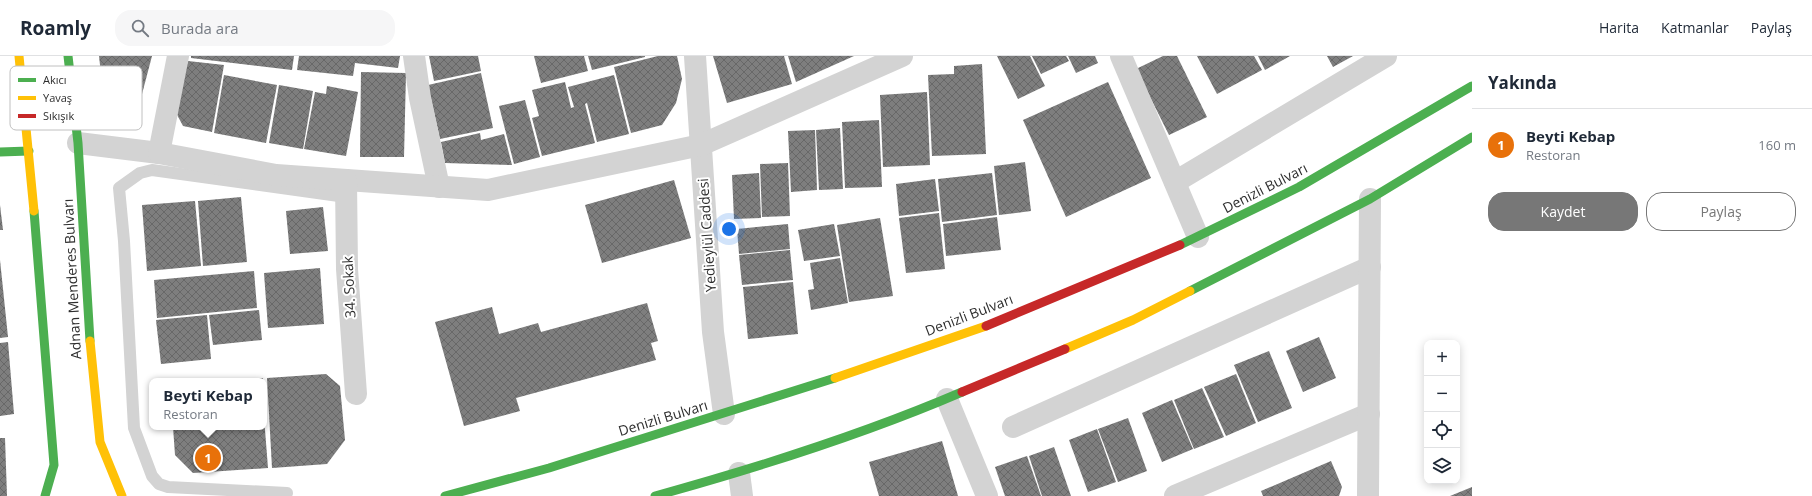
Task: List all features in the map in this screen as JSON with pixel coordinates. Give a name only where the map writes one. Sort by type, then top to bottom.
[{"type":"main road","points":[[19,56],[20,66]]},
{"type":"main road","name":"Adnan Menderes Bulvarı","points":[[68,56],[69,66]]},
{"type":"main road","name":"Denizli Bulvarı","points":[[445,496],[549,468],[724,414],[824,382],[978,329],[1198,238],[1299,187],[1472,86]]},
{"type":"main road","points":[[27,130],[54,465],[45,496]]},
{"type":"main road","name":"Adnan Menderes Bulvarı","points":[[77,130],[92,366],[100,442],[122,496]]},
{"type":"main road","points":[[654,496],[739,473],[844,440],[947,399],[1132,320],[1370,199],[1472,137]]},
{"type":"main road","points":[[0,152],[29,150]]},
{"type":"street","points":[[159,153],[178,56]]},
{"type":"street","points":[[414,56],[420,98],[439,187]]},
{"type":"street","name":"Yedieylül Caddesi","points":[[695,56],[713,332],[724,414]]},
{"type":"street","points":[[1121,56],[1198,238]]},
{"type":"street","points":[[1175,182],[1386,56]]},
{"type":"street","points":[[78,143],[159,153],[346,188],[439,187],[488,190],[701,145],[894,58]]},
{"type":"street","name":"34. Sokak","points":[[346,188],[347,269],[356,394]]},
{"type":"street","points":[[1368,496],[1370,199]]},
{"type":"street","points":[[1013,427],[1370,267]]},
{"type":"street","points":[[947,399],[987,496]]},
{"type":"street","points":[[1175,496],[1369,414]]},
{"type":"street","points":[[739,473],[742,496]]},
{"type":"lane","points":[[286,493],[168,487],[159,484],[152,476],[134,428],[119,188],[140,174],[152,170],[346,188]]},
{"type":"building","points":[[99,56],[152,56],[142,94],[142,66],[100,66]]},
{"type":"building","points":[[191,56],[294,56],[292,70],[191,58]]},
{"type":"building","points":[[299,56],[400,56],[398,68],[355,63],[353,76],[297,70]]},
{"type":"building","points":[[429,56],[478,56],[481,71],[434,81]]},
{"type":"building","points":[[534,56],[584,56],[588,71],[541,83]]},
{"type":"building","points":[[588,56],[645,56],[645,57],[592,70]]},
{"type":"building","points":[[658,56],[677,56],[682,79],[676,103],[662,125],[631,133],[614,67]]},
{"type":"building","points":[[713,56],[784,56],[792,84],[727,103]]},
{"type":"building","points":[[788,56],[854,56],[796,82]]},
{"type":"building","points":[[997,56],[1030,56],[1045,86],[1018,99]]},
{"type":"building","points":[[1032,56],[1066,56],[1069,61],[1041,74]]},
{"type":"building","points":[[1068,56],[1095,56],[1098,63],[1076,73]]},
{"type":"building","points":[[1163,56],[1177,56],[1207,117],[1169,135],[1136,69]]},
{"type":"building","points":[[1197,56],[1254,56],[1262,70],[1217,94]]},
{"type":"building","points":[[1258,56],[1290,56],[1265,70]]},
{"type":"building","points":[[1327,56],[1353,56],[1333,67]]},
{"type":"building","points":[[188,61],[224,65],[212,132],[183,126],[174,109]]},
{"type":"building","points":[[982,64],[986,154],[932,156],[928,75],[954,74],[954,66]]},
{"type":"building","points":[[361,72],[406,73],[404,157],[360,157]]},
{"type":"building","points":[[481,73],[493,128],[440,139],[428,85]]},
{"type":"building","points":[[224,75],[277,85],[266,143],[214,133]]},
{"type":"building","points":[[614,75],[629,134],[597,142],[587,103],[585,104],[595,143],[542,156],[532,118],[539,116],[532,90],[565,82],[571,108],[574,107],[568,87]]},
{"type":"building","points":[[1108,82],[1151,178],[1066,217],[1023,120]]},
{"type":"building","points":[[279,85],[313,91],[303,149],[269,143]]},
{"type":"building","points":[[327,86],[358,92],[346,156],[304,149],[315,92],[326,94]]},
{"type":"building","points":[[927,92],[930,165],[883,167],[880,95]]},
{"type":"building","points":[[525,100],[540,157],[514,164],[499,106]]},
{"type":"building","points":[[879,120],[882,187],[845,188],[842,122]]},
{"type":"building","points":[[840,128],[843,189],[819,190],[816,130]]},
{"type":"building","points":[[815,130],[817,190],[791,192],[788,131]]},
{"type":"building","points":[[480,133],[481,140],[504,134],[512,165],[445,163],[441,142]]},
{"type":"building","points":[[1025,162],[1031,211],[999,215],[994,166]]},
{"type":"building","points":[[788,163],[790,216],[762,217],[760,164]]},
{"type":"building","points":[[759,173],[761,218],[734,219],[732,175]]},
{"type":"building","points":[[992,173],[997,215],[942,222],[938,179]]},
{"type":"building","points":[[935,179],[939,211],[899,216],[896,184]]},
{"type":"building","points":[[674,180],[691,238],[602,263],[585,205]]},
{"type":"building","points":[[241,197],[247,262],[203,266],[198,201]]},
{"type":"building","points":[[195,201],[201,266],[147,271],[142,205]]},
{"type":"building","points":[[0,205],[3,230],[0,230]]},
{"type":"building","points":[[323,207],[328,251],[290,254],[286,211]]},
{"type":"building","points":[[939,213],[945,269],[906,273],[899,218]]},
{"type":"building","points":[[997,217],[1001,250],[946,256],[943,224]]},
{"type":"building","points":[[880,218],[893,296],[849,302],[837,225]]},
{"type":"building","points":[[788,224],[790,249],[739,254],[737,229]]},
{"type":"building","points":[[834,224],[840,256],[804,261],[798,230]]},
{"type":"building","points":[[790,250],[793,280],[742,285],[739,255]]},
{"type":"building","points":[[840,258],[848,303],[811,310],[808,290],[814,289],[810,263]]},
{"type":"building","points":[[0,260],[8,337],[0,338]]},
{"type":"building","points":[[320,268],[324,324],[268,328],[264,273]]},
{"type":"building","points":[[254,271],[257,308],[157,318],[154,280]]},
{"type":"building","points":[[793,282],[798,334],[748,339],[743,287]]},
{"type":"building","points":[[647,303],[658,341],[651,343],[656,360],[516,398],[520,411],[464,426],[435,322],[492,307],[499,334],[538,323],[541,332]]},
{"type":"building","points":[[259,310],[262,340],[213,345],[209,315]]},
{"type":"building","points":[[207,315],[211,359],[161,364],[156,320]]},
{"type":"building","points":[[1319,337],[1336,378],[1303,392],[1286,351]]},
{"type":"building","points":[[8,342],[14,414],[0,416],[0,343]]},
{"type":"building","points":[[1269,351],[1292,408],[1258,422],[1234,365]]},
{"type":"building","points":[[326,374],[340,386],[345,440],[327,464],[272,468],[267,378]]},
{"type":"building","points":[[1236,374],[1256,423],[1226,436],[1204,387]]},
{"type":"building","points":[[1202,388],[1224,437],[1194,449],[1174,400]]},
{"type":"building","points":[[1172,400],[1193,449],[1162,462],[1142,413]]},
{"type":"building","points":[[1128,418],[1147,471],[1118,482],[1098,429]]},
{"type":"building","points":[[1097,429],[1116,482],[1088,492],[1069,440]]},
{"type":"building","points":[[173,430],[265,430],[268,468],[193,473],[175,455]]},
{"type":"building","points":[[0,438],[5,438],[7,496],[0,496]]},
{"type":"building","points":[[942,441],[958,496],[879,496],[869,462]]},
{"type":"building","points":[[1054,447],[1071,496],[1042,496],[1029,456]]},
{"type":"building","points":[[1027,456],[1041,496],[1005,496],[995,467]]},
{"type":"building","points":[[1331,461],[1342,487],[1339,496],[1263,496],[1261,491]]},
{"type":"building","points":[[1472,487],[1472,496],[1450,496]]},
{"type":"traffic: fast","points":[[68,56],[69,66]]},
{"type":"traffic: fast","points":[[1180,245],[1299,187],[1472,86]]},
{"type":"traffic: fast","points":[[77,130],[90,341]]},
{"type":"traffic: fast","points":[[1190,291],[1370,199],[1472,137]]},
{"type":"traffic: fast","points":[[0,152],[29,151]]},
{"type":"traffic: fast","points":[[34,211],[54,465],[45,496]]},
{"type":"traffic: fast","points":[[445,496],[549,468],[835,378]]},
{"type":"traffic: fast","points":[[655,496],[772,462],[849,436],[962,392]]},
{"type":"traffic: slow","points":[[19,56],[20,66]]},
{"type":"traffic: slow","points":[[26,130],[34,211]]},
{"type":"traffic: slow","points":[[1065,349],[1133,320],[1190,291]]},
{"type":"traffic: slow","points":[[835,378],[986,326]]},
{"type":"traffic: slow","points":[[90,341],[100,442],[122,496]]},
{"type":"traffic: jam","points":[[986,326],[1180,245]]},
{"type":"traffic: jam","points":[[962,392],[1065,349]]},
{"type":"place","name":"Beyti Kebap","points":[[208,458]]}]
